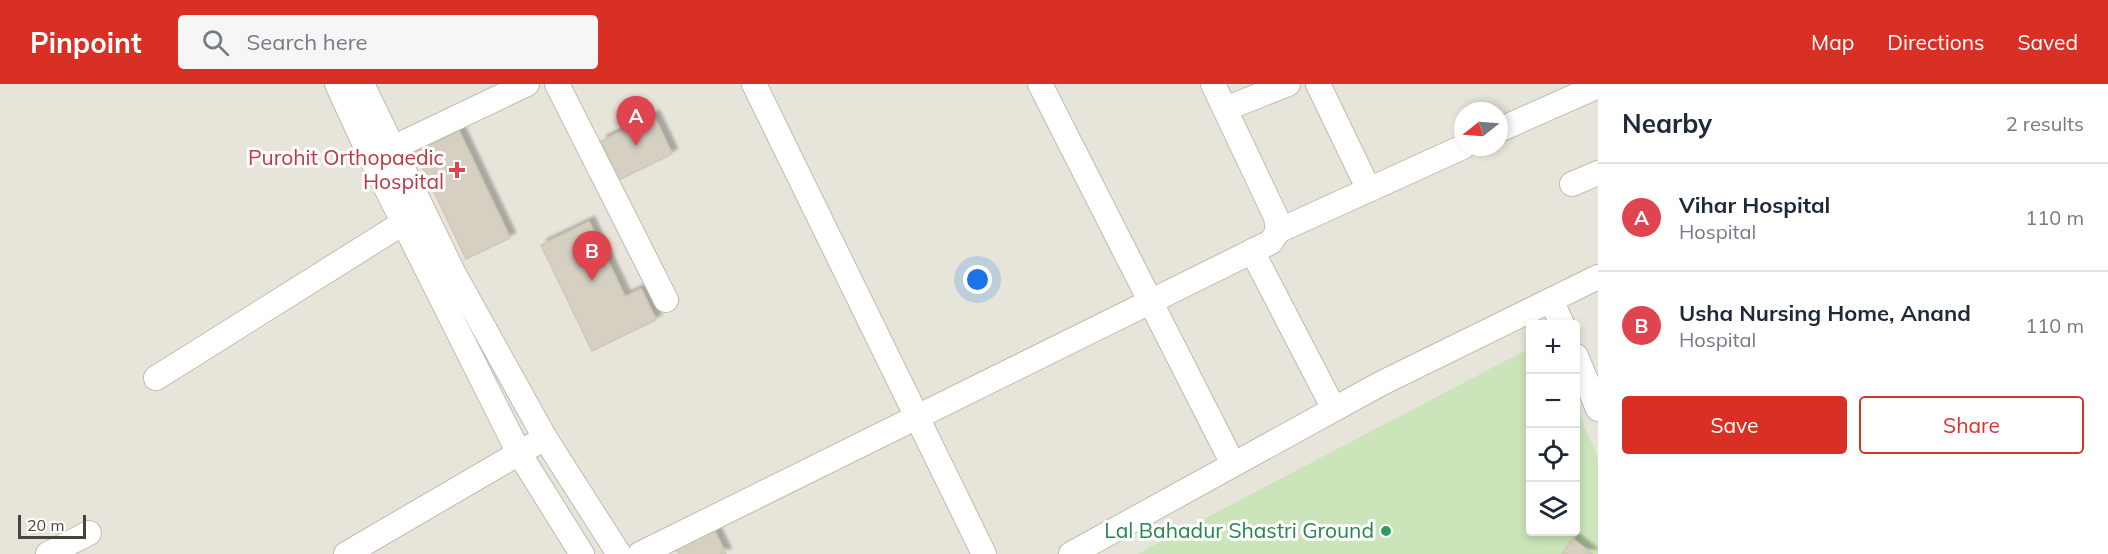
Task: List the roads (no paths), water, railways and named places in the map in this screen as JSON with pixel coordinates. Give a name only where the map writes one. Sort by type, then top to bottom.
[{"type":"street","points":[[337,84],[403,223],[519,453],[582,554]]},
{"type":"street","points":[[362,84],[453,272],[545,438],[618,554]]},
{"type":"street","points":[[371,158],[527,84]]},
{"type":"street","points":[[557,84],[666,300]]},
{"type":"street","points":[[754,84],[984,554]]},
{"type":"street","points":[[1040,84],[1233,465]]},
{"type":"street","points":[[1213,84],[1276,217],[1278,231]]},
{"type":"street","points":[[1225,109],[1288,84]]},
{"type":"street","points":[[1318,84],[1369,190]]},
{"type":"street","points":[[1508,126],[1598,86]]},
{"type":"street","points":[[640,554],[1271,242],[1278,231],[1454,151]]},
{"type":"street","points":[[1572,184],[1598,173]]},
{"type":"street","points":[[156,378],[403,223]]},
{"type":"street","points":[[1252,251],[1334,409]]},
{"type":"street","points":[[1071,554],[1380,384],[1598,277]]},
{"type":"street","points":[[1551,300],[1560,320]]},
{"type":"street","points":[[1580,368],[1598,409]]},
{"type":"street","points":[[346,554],[545,438]]},
{"type":"street","points":[[48,554],[88,533]]},
{"type":"place","name":"Vihar Hospital","points":[[636,146]]},
{"type":"place","name":"Purohit Orthopaedic Hospital","points":[[457,170]]},
{"type":"place","name":"Usha Nursing Home, Anand","points":[[592,281]]},
{"type":"place","name":"Lal Bahadur Shastri Ground","points":[[1386,531]]}]
